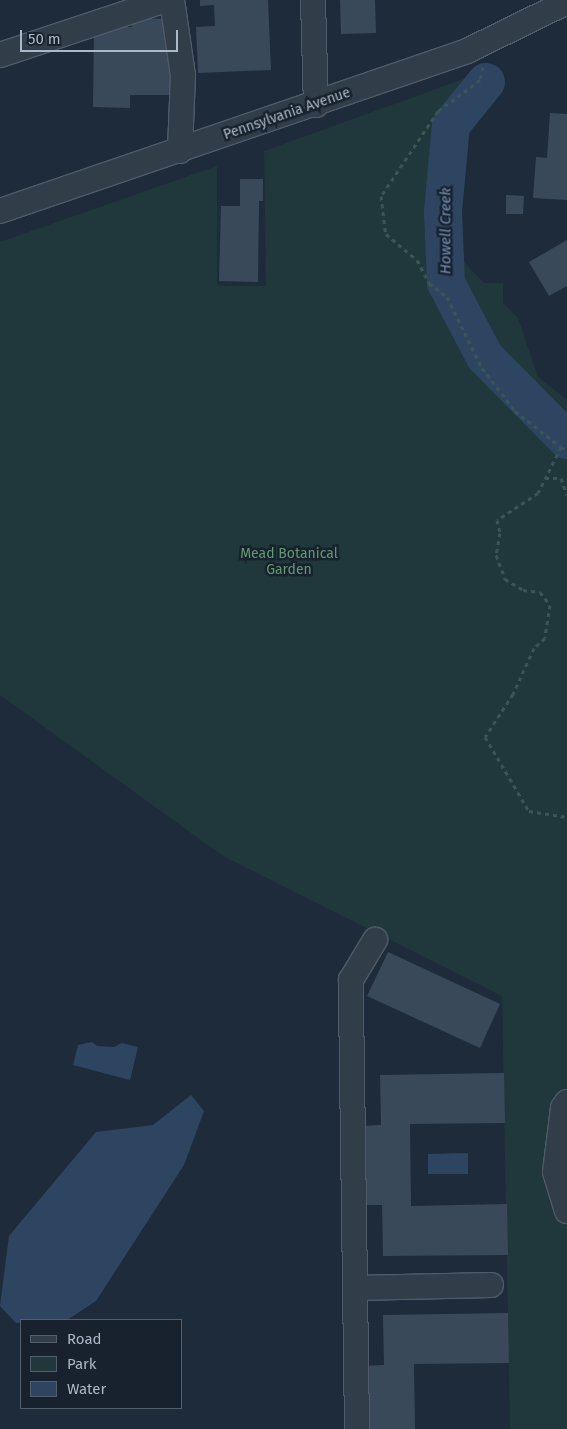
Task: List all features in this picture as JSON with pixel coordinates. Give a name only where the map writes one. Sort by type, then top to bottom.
[{"type":"street","points":[[0,54],[164,0]]},
{"type":"street","points":[[172,0],[184,75],[180,151]]},
{"type":"street","points":[[313,0],[316,105]]},
{"type":"street","name":"Pennsylvania Avenue","points":[[0,211],[316,105],[469,50],[567,2]]},
{"type":"street","points":[[357,1429],[351,980],[375,940]]},
{"type":"street","points":[[566,1111],[555,1172],[567,1211]]},
{"type":"street","points":[[356,1288],[491,1285]]},
{"type":"path","points":[[484,62],[480,80],[438,111],[381,196],[386,234],[417,260],[429,284],[447,297],[482,368],[515,411],[567,450]]},
{"type":"path","points":[[561,447],[538,493],[498,520],[500,533],[496,555],[505,579],[523,590],[540,592],[550,604],[546,638],[534,648],[514,694],[485,737],[529,811],[567,817]]},
{"type":"path","points":[[546,478],[561,478],[567,494]]},
{"type":"green space","name":"Mead Botanical Garden","points":[[500,66],[462,128],[453,176],[451,216],[464,262],[484,283],[503,283],[503,303],[518,318],[538,377],[567,400],[567,1429],[510,1429],[502,996],[223,856],[0,695],[0,242],[217,166],[217,286],[266,286],[264,151]]},
{"type":"water","points":[[92,1042],[97,1046],[114,1047],[122,1043],[138,1047],[130,1080],[73,1065],[78,1045]]},
{"type":"water","points":[[191,1095],[204,1111],[184,1165],[96,1301],[69,1319],[20,1319],[20,1323],[16,1323],[0,1306],[9,1236],[96,1132],[153,1125]]},
{"type":"water","points":[[468,1153],[468,1174],[428,1174],[428,1154]]},
{"type":"building","points":[[200,0],[268,0],[271,70],[198,73],[196,27],[215,26],[214,5],[200,6]]},
{"type":"building","points":[[340,0],[375,0],[376,33],[341,34]]},
{"type":"building","points":[[132,18],[173,19],[173,95],[130,95],[130,108],[93,107],[94,27],[132,27]]},
{"type":"building","points":[[550,113],[567,114],[567,200],[533,198],[536,157],[547,158]]},
{"type":"building","points":[[240,179],[263,179],[263,201],[259,201],[258,282],[219,281],[221,206],[240,206]]},
{"type":"building","points":[[506,195],[524,196],[523,214],[506,214]]},
{"type":"building","points":[[567,240],[567,286],[549,296],[529,262]]},
{"type":"building","points":[[388,952],[500,1004],[480,1048],[367,996]]},
{"type":"building","points":[[504,1073],[505,1123],[410,1124],[411,1206],[507,1204],[508,1255],[383,1256],[382,1205],[362,1205],[361,1126],[381,1125],[380,1075]]},
{"type":"building","points":[[508,1313],[509,1363],[414,1364],[415,1429],[365,1429],[364,1366],[384,1365],[383,1315]]},
{"type":"waterway","name":"Howell Creek","points":[[486,82],[451,125],[443,212],[446,283],[485,357],[567,440]]}]
